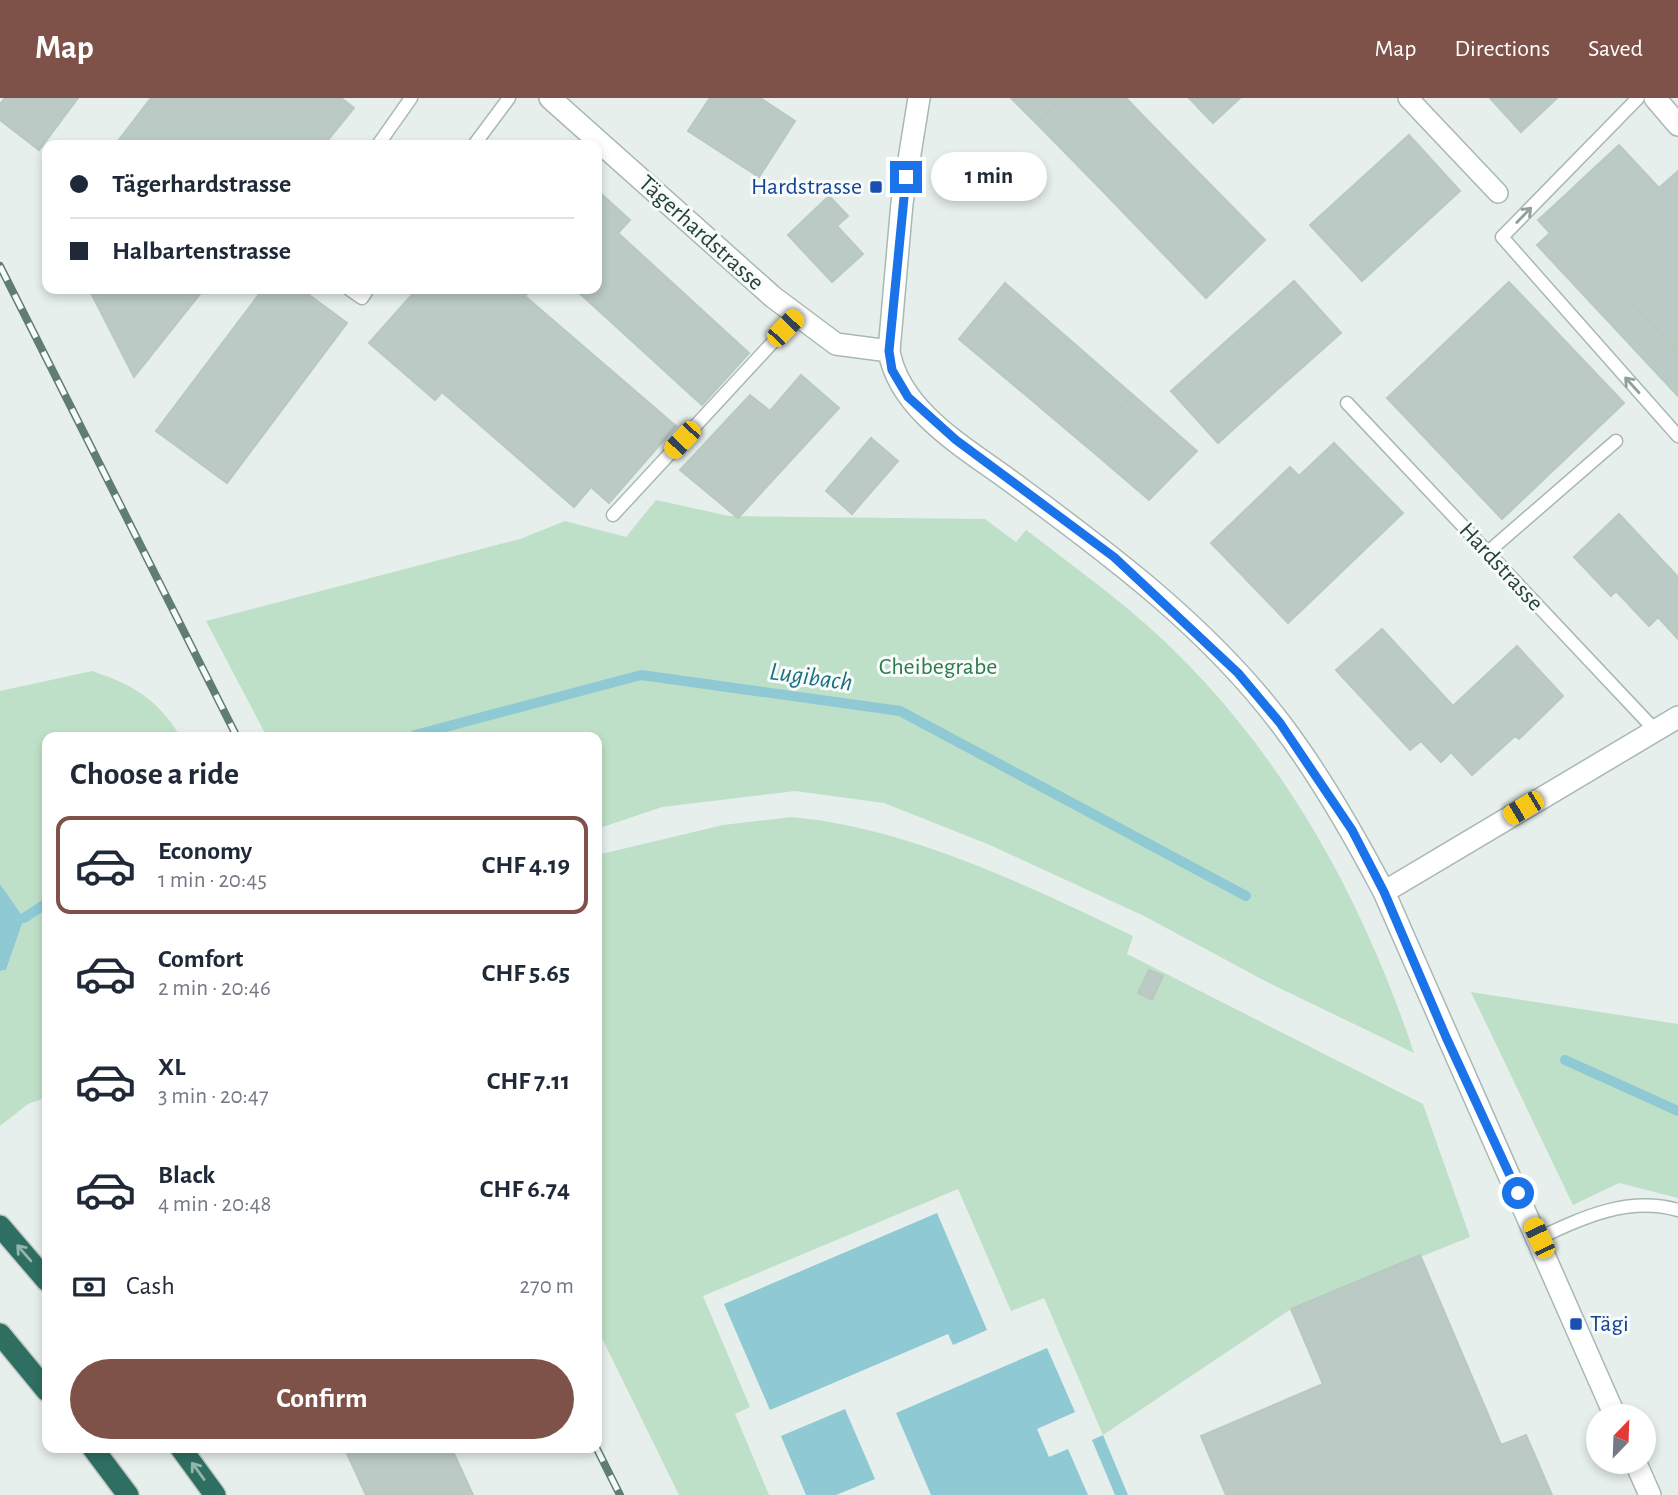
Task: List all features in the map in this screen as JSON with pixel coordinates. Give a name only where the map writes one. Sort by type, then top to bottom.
[{"type":"highway","points":[[0,1226],[42,1275]]},
{"type":"highway","points":[[0,1334],[42,1385]]},
{"type":"highway","points":[[96,1453],[128,1495]]},
{"type":"highway","points":[[184,1453],[215,1495]]},
{"type":"street","name":"Tägerhardstrasse","points":[[550,98],[597,140]]},
{"type":"street","points":[[919,98],[902,203],[889,351],[892,370],[908,397],[956,440],[1114,557],[1238,673],[1280,723],[1315,771],[1352,830],[1384,892],[1446,1037],[1539,1238],[1610,1404]]},
{"type":"street","points":[[1408,98],[1499,193]]},
{"type":"street","points":[[1655,98],[1678,125]]},
{"type":"street","name":"Tägerhardstrasse","points":[[602,145],[772,297],[797,316],[836,344],[889,351]]},
{"type":"street","points":[[1384,892],[1678,717]]},
{"type":"street","points":[[1641,1474],[1650,1495]]},
{"type":"lane","points":[[381,140],[411,98]]},
{"type":"lane","points":[[478,140],[509,98]]},
{"type":"lane","points":[[1638,98],[1502,237],[1678,436]]},
{"type":"lane","points":[[613,515],[797,316]]},
{"type":"lane","name":"Hardstrasse","points":[[1347,403],[1655,730]]},
{"type":"lane","points":[[1488,552],[1616,441]]},
{"type":"lane","points":[[1539,1238],[1612,1208],[1642,1204],[1678,1210]]},
{"type":"green space","name":"Cheibegrabe","points":[[656,500],[729,516],[985,519],[1016,542],[1026,530],[1127,608],[1177,653],[1223,702],[1264,755],[1302,810],[1335,868],[1365,928],[1414,1053],[1267,982],[1144,916],[990,845],[884,803],[795,791],[662,807],[602,827],[602,732],[264,732],[206,621],[520,539],[565,521],[626,537]]},
{"type":"green space","points":[[92,671],[143,695],[163,713],[178,732],[42,732],[42,1099],[28,1104],[0,1126],[0,971],[6,970],[24,918],[0,884],[0,691]]},
{"type":"green space","points":[[791,817],[879,833],[923,846],[1010,879],[1133,936],[1127,954],[1423,1104],[1470,1237],[1291,1309],[1103,1435],[1044,1298],[1011,1311],[958,1189],[703,1296],[750,1407],[735,1414],[769,1495],[679,1495],[602,1338],[602,854],[723,825]]},
{"type":"green space","points":[[1471,992],[1678,1024],[1678,1198],[1619,1183],[1573,1205]]},
{"type":"water","points":[[0,884],[24,918],[6,970],[0,971]]},
{"type":"water","points":[[937,1213],[987,1330],[953,1345],[948,1334],[770,1410],[724,1304]]},
{"type":"water","points":[[1047,1348],[1075,1412],[1037,1429],[1049,1457],[1068,1449],[1088,1495],[931,1495],[896,1413]]},
{"type":"water","points":[[845,1409],[875,1479],[836,1495],[806,1495],[781,1436]]},
{"type":"water","points":[[1103,1435],[1128,1495],[1115,1495],[1092,1440]]},
{"type":"building","points":[[5,98],[78,98],[46,140],[42,140],[39,150],[0,120],[0,104]]},
{"type":"building","points":[[151,98],[341,98],[354,108],[328,140],[119,140]]},
{"type":"building","points":[[710,98],[760,98],[795,121],[759,177],[688,131]]},
{"type":"building","points":[[1011,98],[1062,98],[1036,123]]},
{"type":"building","points":[[1062,98],[1126,98],[1151,124],[1093,181],[1036,123]]},
{"type":"building","points":[[1189,98],[1240,98],[1213,123]]},
{"type":"building","points":[[1490,98],[1557,98],[1521,132]]},
{"type":"building","points":[[1151,124],[1208,182],[1149,239],[1093,181]]},
{"type":"building","points":[[1409,135],[1460,191],[1362,281],[1310,225]]},
{"type":"building","points":[[1619,145],[1659,188],[1678,171],[1678,352],[1547,212]]},
{"type":"building","points":[[1208,182],[1265,240],[1206,298],[1149,239]]},
{"type":"building","points":[[602,195],[630,220],[618,233],[749,353],[702,405],[580,294],[602,294]]},
{"type":"building","points":[[829,196],[848,216],[837,226],[863,254],[832,282],[788,235]]},
{"type":"building","points":[[1547,212],[1678,352],[1678,396],[1537,245],[1550,233],[1538,220]]},
{"type":"building","points":[[1294,281],[1341,333],[1279,388],[1232,336]]},
{"type":"building","points":[[1509,282],[1624,403],[1502,519],[1387,398]]},
{"type":"building","points":[[1005,283],[1069,339],[1022,392],[959,339]]},
{"type":"building","points":[[92,294],[200,294],[134,377]]},
{"type":"building","points":[[259,294],[308,294],[347,323],[227,483],[156,431]]},
{"type":"building","points":[[413,294],[514,294],[521,300],[525,296],[676,426],[609,503],[591,487],[574,507],[442,392],[435,400],[369,343]]},
{"type":"building","points":[[514,294],[527,294],[521,300]]},
{"type":"building","points":[[1232,336],[1279,388],[1218,443],[1171,391]]},
{"type":"building","points":[[1069,339],[1133,395],[1086,446],[1022,392]]},
{"type":"building","points":[[801,375],[839,408],[738,518],[680,470],[750,395],[770,411]]},
{"type":"building","points":[[1133,395],[1197,451],[1149,500],[1086,446]]},
{"type":"building","points":[[871,438],[898,461],[852,514],[826,491]]},
{"type":"building","points":[[1334,443],[1403,513],[1288,623],[1211,543],[1290,467],[1299,476]]},
{"type":"building","points":[[1619,514],[1678,577],[1678,639],[1658,617],[1649,626],[1616,591],[1611,596],[1574,557]]},
{"type":"building","points":[[1382,629],[1453,706],[1517,646],[1563,696],[1519,739],[1515,736],[1472,775],[1451,752],[1441,762],[1421,741],[1410,750],[1336,670]]},
{"type":"building","points":[[1149,970],[1163,976],[1152,1000],[1138,993]]},
{"type":"building","points":[[1420,1255],[1501,1445],[1526,1435],[1552,1495],[1226,1495],[1201,1436],[1323,1384],[1291,1309]]},
{"type":"building","points":[[347,1453],[454,1453],[473,1495],[366,1495]]},
{"type":"waterway","name":"Lugibach","points":[[426,732],[641,675],[900,711],[1246,896]]},
{"type":"waterway","name":"Lugibach","points":[[24,918],[42,906]]},
{"type":"waterway","name":"Lugibach","points":[[1565,1060],[1678,1111]]},
{"type":"railway","points":[[0,266],[234,732]]},
{"type":"railway","points":[[599,1453],[620,1495]]},
{"type":"place","name":"Hardstrasse","points":[[876,187]]},
{"type":"place","name":"Tägi","points":[[1576,1324]]},
{"type":"route","points":[[906,177],[889,351],[892,370],[908,397],[956,440],[1114,557],[1238,673],[1280,723],[1315,771],[1352,830],[1384,892],[1446,1037],[1518,1193]]}]
